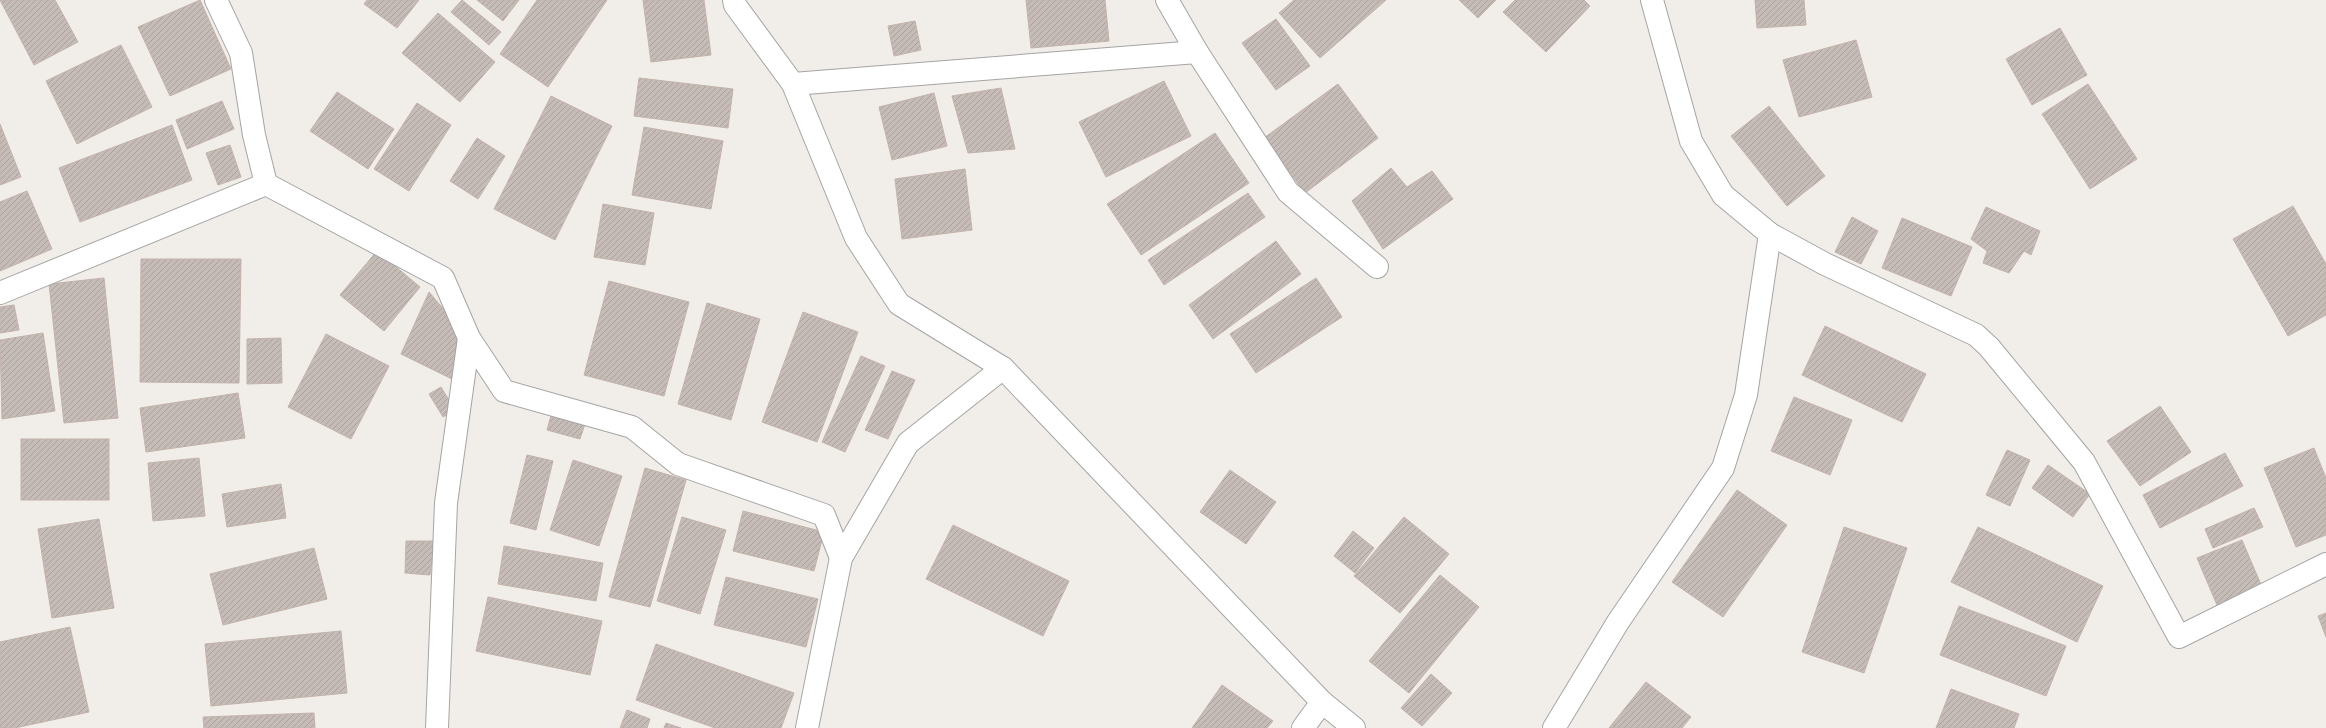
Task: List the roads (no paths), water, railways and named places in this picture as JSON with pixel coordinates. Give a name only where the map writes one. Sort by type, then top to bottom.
[{"type":"street","points":[[216,0],[241,53],[254,135],[266,184],[443,278],[468,338],[504,391],[632,427],[678,464],[824,515],[841,558]]},
{"type":"street","points":[[734,0],[735,5],[793,84],[856,238],[899,304],[1003,368],[1322,702],[1354,728]]},
{"type":"street","points":[[1167,0],[1197,52],[1288,192],[1377,267]]},
{"type":"street","points":[[1652,0],[1691,141],[1723,194],[1770,234],[1825,264],[1976,335],[1989,347],[2084,462],[2179,637],[2326,564]]},
{"type":"street","points":[[793,84],[1197,52]]},
{"type":"street","points":[[0,293],[266,184]]},
{"type":"street","points":[[1554,728],[1618,622],[1723,468],[1746,395],[1770,234]]},
{"type":"street","points":[[437,728],[446,503],[468,338]]},
{"type":"street","points":[[807,728],[841,558],[908,443],[1003,368]]},
{"type":"street","points":[[1303,728],[1322,702]]}]
